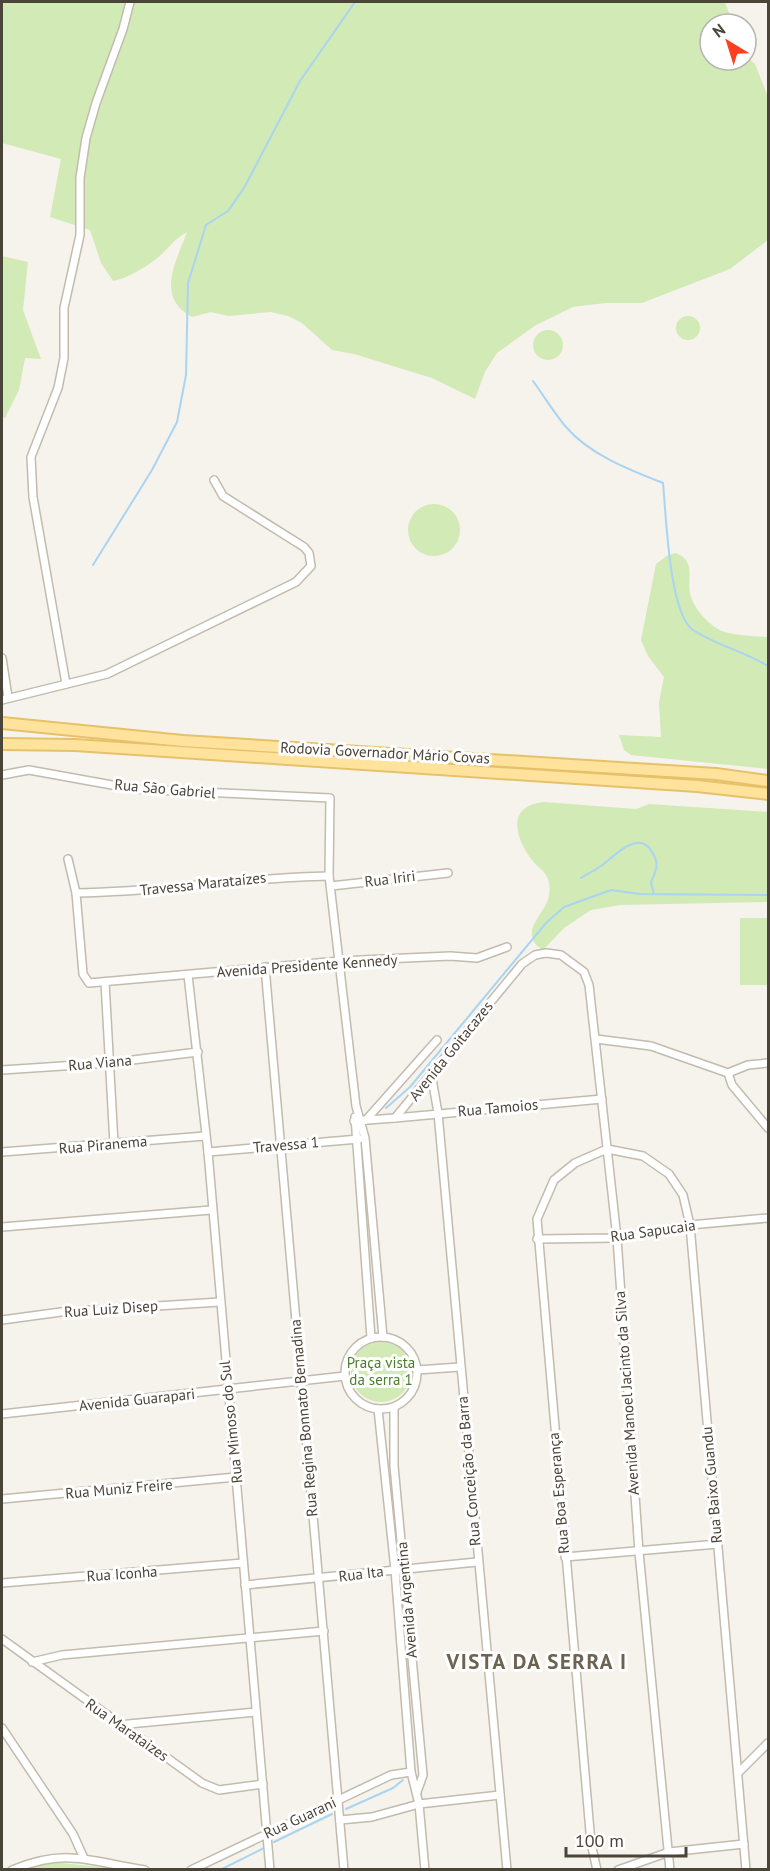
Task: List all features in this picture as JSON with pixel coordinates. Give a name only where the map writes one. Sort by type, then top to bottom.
[{"type":"main road","name":"Rodovia Governador Mário Covas","points":[[2,723],[183,741],[716,774],[768,781]]},
{"type":"main road","name":"Rodovia Governador Mário Covas","points":[[2,744],[75,745],[697,786],[768,794]]},
{"type":"main road","points":[[716,774],[768,774]]},
{"type":"street","points":[[66,684],[33,497],[31,457],[58,388],[64,358],[64,308],[80,235],[80,178],[86,138],[130,2]]},
{"type":"street","points":[[2,658],[5,699],[107,674],[296,582],[311,566],[309,553],[304,547],[223,496],[214,480]]},
{"type":"street","name":"Rua São Gabriel","points":[[2,775],[29,770],[134,789],[330,798],[329,876]]},
{"type":"street","points":[[68,859],[76,893],[83,974],[89,983],[105,982],[114,1144]]},
{"type":"street","name":"Rua Iriri","points":[[331,886],[448,873]]},
{"type":"street","name":"Travessa Marataízes","points":[[76,893],[115,892],[280,876],[329,876]]},
{"type":"street","points":[[329,876],[356,1106],[365,1138],[383,1337]]},
{"type":"street","name":"Avenida Presidente Kennedy","points":[[105,982],[340,961],[450,956],[477,958],[507,947]]},
{"type":"street","name":"Avenida Manoel Jacinto da Silva","points":[[535,956],[546,953],[561,955],[584,972],[589,986],[616,1238],[639,1552],[670,1869]]},
{"type":"street","name":"Avenida Goitacazes","points":[[396,1118],[522,964],[535,956]]},
{"type":"street","name":"Rua Regina Bonnato Bernadina","points":[[265,967],[344,1869]]},
{"type":"street","name":"Rua Mimoso do Sul","points":[[188,975],[208,1152],[226,1391],[236,1477],[270,1869]]},
{"type":"street","points":[[596,1039],[651,1046],[728,1072],[748,1065],[768,1063]]},
{"type":"street","points":[[371,1338],[356,1140],[360,1120],[437,1040]]},
{"type":"street","name":"Rua Viana","points":[[2,1070],[108,1063],[198,1052]]},
{"type":"street","points":[[728,1072],[732,1085],[768,1128]]},
{"type":"street","name":"Rua Conceição da Barra","points":[[431,1073],[438,1113],[477,1562],[507,1869]]},
{"type":"street","name":"Rua Tamoios","points":[[396,1118],[602,1100]]},
{"type":"street","points":[[360,1120],[396,1118]]},
{"type":"street","name":"Rua Piranema","points":[[2,1152],[205,1136]]},
{"type":"street","name":"Travessa 1","points":[[208,1152],[365,1138]]},
{"type":"street","name":"Rua Baixo Guandu","points":[[607,1149],[643,1156],[669,1174],[683,1195],[690,1225],[746,1869]]},
{"type":"street","name":"Rua Boa Esperança","points":[[597,1869],[591,1843],[537,1219],[554,1180],[575,1163],[607,1149]]},
{"type":"street","points":[[2,1227],[211,1210]]},
{"type":"street","name":"Rua Sapucaia","points":[[537,1239],[616,1238],[690,1225],[768,1218]]},
{"type":"street","name":"Rua Luiz Disep","points":[[2,1320],[61,1312],[220,1302]]},
{"type":"street","points":[[383,1337],[394,1339],[406,1346],[414,1357],[417,1370],[413,1389],[405,1400],[394,1407],[378,1409],[367,1407],[356,1400],[348,1389],[345,1376],[346,1363],[352,1351],[371,1338],[383,1337]]},
{"type":"street","points":[[417,1370],[460,1367]]},
{"type":"street","name":"Avenida Guarapari","points":[[2,1414],[226,1391],[301,1379],[345,1376]]},
{"type":"street","name":"Avenida Argentina","points":[[394,1407],[393,1444],[423,1775],[417,1792]]},
{"type":"street","name":"Avenida Argentina","points":[[378,1409],[395,1570],[411,1772],[419,1804],[425,1869]]},
{"type":"street","name":"Rua Muniz Freire","points":[[2,1499],[236,1477]]},
{"type":"street","points":[[565,1557],[718,1544]]},
{"type":"street","name":"Rua Ita","points":[[245,1585],[319,1580],[477,1562]]},
{"type":"street","name":"Rua Iconha","points":[[2,1582],[243,1563]]},
{"type":"street","points":[[32,1662],[62,1655],[324,1631]]},
{"type":"street","name":"Rua Marataizes","points":[[2,1639],[118,1725],[210,1787],[231,1790],[263,1784]]},
{"type":"street","points":[[118,1725],[256,1712]]},
{"type":"street","points":[[2,1728],[73,1834],[83,1856]]},
{"type":"street","points":[[739,1772],[768,1743]]},
{"type":"street","name":"Rua Guarani","points":[[191,1869],[395,1773],[411,1772]]},
{"type":"street","points":[[340,1820],[372,1817],[419,1804],[500,1795]]},
{"type":"street","points":[[618,1869],[669,1852],[744,1844]]},
{"type":"street","points":[[12,1869],[40,1861],[83,1856],[145,1869]]},
{"type":"green space","points":[[2,2],[725,2],[729,12],[698,12],[698,72],[758,72],[768,97],[768,240],[730,269],[642,303],[605,303],[573,307],[536,325],[497,353],[485,372],[475,399],[432,378],[354,354],[332,350],[302,323],[288,316],[271,312],[228,316],[211,312],[192,317],[174,300],[171,289],[174,267],[187,232],[146,266],[113,281],[101,263],[90,230],[50,217],[61,159],[2,143]]},
{"type":"green space","points":[[2,256],[28,262],[23,310],[41,359],[25,358],[19,390],[5,418],[2,417]]},
{"type":"green space","points":[[688,316],[693,317],[699,323],[699,333],[693,339],[688,340],[683,339],[677,333],[676,328],[677,323],[683,317]]},
{"type":"green space","points":[[548,330],[554,331],[562,339],[562,351],[554,359],[548,360],[542,359],[534,351],[533,345],[534,339],[542,331]]},
{"type":"green space","points":[[429,504],[439,504],[448,508],[456,516],[460,530],[456,544],[448,552],[439,556],[429,556],[420,552],[412,544],[408,535],[408,525],[412,516],[420,508]]},
{"type":"green space","points":[[676,553],[687,561],[691,597],[699,612],[708,621],[717,629],[727,633],[768,637],[768,769],[631,755],[624,750],[619,735],[661,737],[659,702],[664,677],[648,656],[641,640],[656,564],[668,555]]},
{"type":"green space","points":[[544,802],[636,809],[649,804],[768,812],[768,902],[620,905],[591,910],[564,928],[543,950],[535,943],[532,930],[547,902],[549,883],[546,875],[521,842],[517,824],[524,809],[532,804]]},
{"type":"green space","points":[[740,918],[768,918],[768,985],[740,985]]},
{"type":"green space","name":"Praça vista da serra 1","points":[[375,1342],[387,1342],[398,1347],[406,1355],[411,1372],[409,1384],[398,1397],[387,1402],[375,1402],[364,1397],[356,1389],[351,1378],[351,1366],[356,1355],[364,1347]]},
{"type":"green space","points":[[52,1862],[121,1869],[23,1870],[38,1863]]},
{"type":"waterway","points":[[93,565],[152,470],[177,422],[186,375],[188,283],[206,225],[228,211],[244,188],[300,81],[355,2]]},
{"type":"waterway","points":[[533,381],[566,427],[587,446],[611,461],[663,483],[670,562],[679,604],[685,620],[693,630],[702,635],[768,666]]},
{"type":"waterway","points":[[581,878],[628,846],[641,843],[652,852],[657,863],[651,882],[654,894]]},
{"type":"waterway","points":[[386,1108],[410,1087],[546,923],[564,907],[611,890],[640,894],[768,895]]},
{"type":"waterway","points":[[346,1809],[393,1788],[403,1780]]},
{"type":"waterway","points":[[274,1842],[332,1814]]},
{"type":"waterway","points":[[220,1870],[264,1848]]},
{"type":"district","name":"VISTA DA SERRA I","points":[[537,1662]]}]
